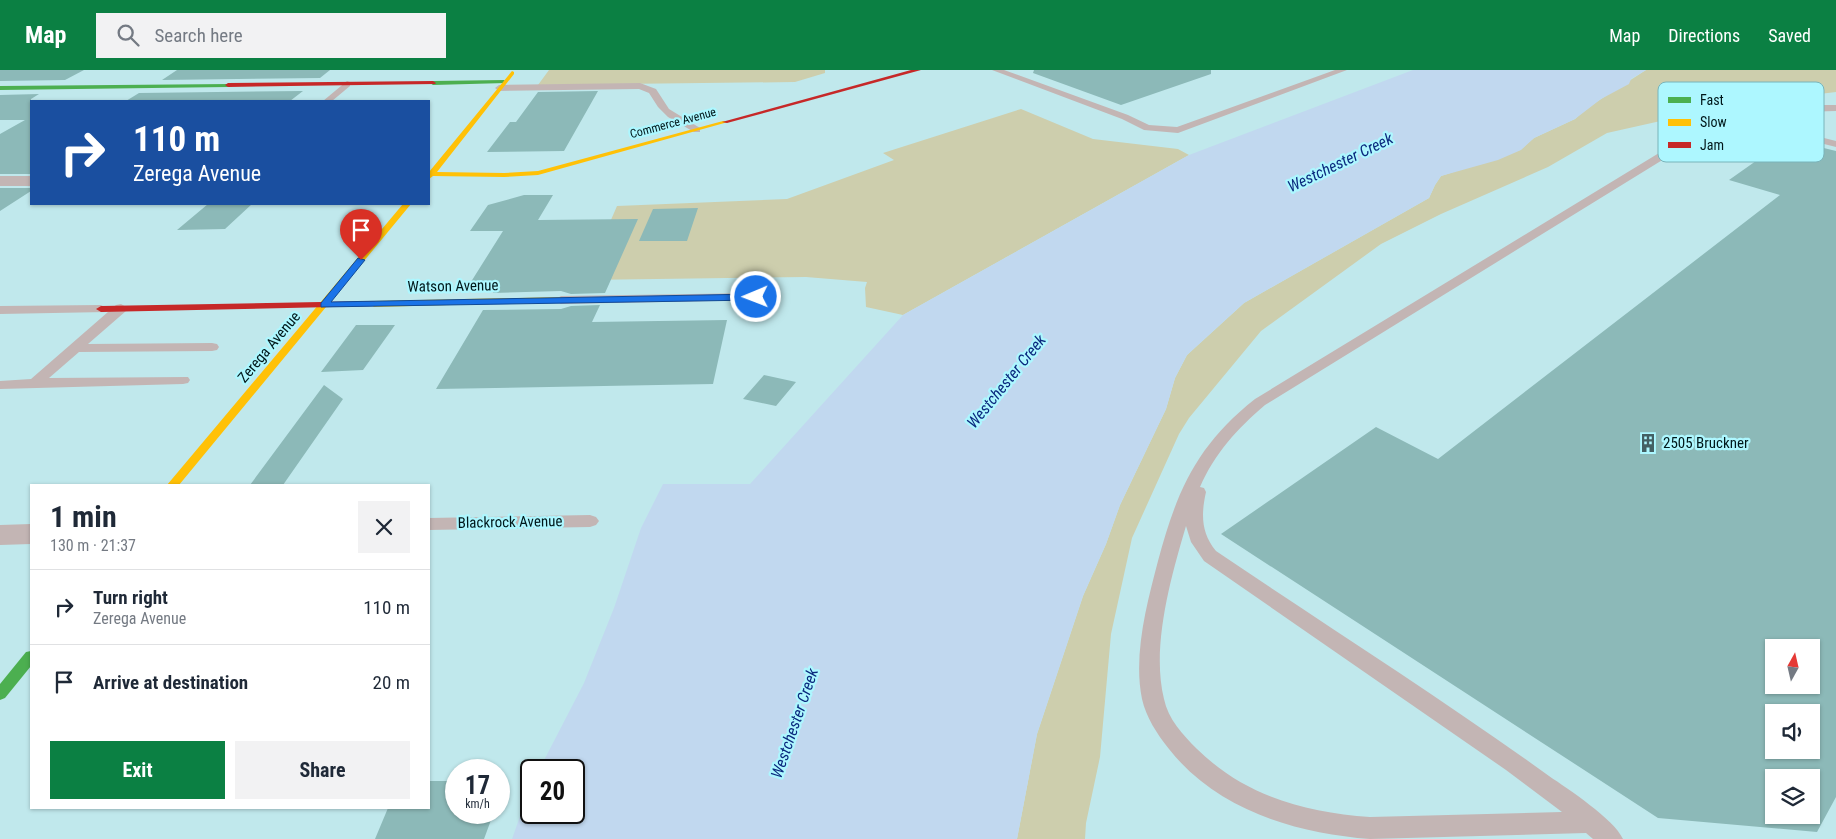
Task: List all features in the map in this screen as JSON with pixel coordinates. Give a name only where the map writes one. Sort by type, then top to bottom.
[{"type":"main road","points":[[430,175],[515,70]]},
{"type":"main road","name":"Commerce Avenue","points":[[430,175],[538,173],[918,70]]},
{"type":"main road","points":[[0,88],[347,84],[502,85]]},
{"type":"main road","name":"Zerega Avenue","points":[[174,484],[406,205]]},
{"type":"main road","name":"Watson Avenue","points":[[101,309],[561,300]]},
{"type":"main road","points":[[0,694],[30,657]]},
{"type":"street","points":[[0,181],[30,181]]},
{"type":"street","points":[[0,535],[30,534]]},
{"type":"lane","points":[[1000,70],[1124,117],[1147,128],[1178,130],[1343,70]]},
{"type":"lane","points":[[329,100],[347,84]]},
{"type":"lane","points":[[502,85],[640,86],[653,91],[659,104],[666,112],[697,130]]},
{"type":"lane","points":[[1592,822],[1370,828],[1341,827],[1309,821],[1274,810],[1244,797],[1216,780],[1196,764],[1180,746],[1165,728],[1158,714],[1151,689],[1150,663],[1162,584],[1188,494],[1209,451],[1236,420],[1260,402],[1658,158]]},
{"type":"lane","points":[[1610,839],[1592,822],[1514,763],[1210,556],[1202,548],[1194,528],[1194,510],[1197,493],[1212,462],[1226,440],[1245,420],[1268,402],[1658,161]]},
{"type":"lane","name":"Watson Avenue","points":[[561,300],[756,297]]},
{"type":"lane","points":[[35,383],[121,308]]},
{"type":"lane","name":"Watson Avenue","points":[[0,310],[101,309]]},
{"type":"lane","points":[[76,348],[212,347]]},
{"type":"lane","points":[[0,385],[183,380]]},
{"type":"lane","name":"Blackrock Avenue","points":[[430,524],[590,520]]},
{"type":"green space","points":[[549,70],[825,70],[825,73],[795,82],[538,85]]},
{"type":"green space","points":[[1646,70],[1836,70],[1836,92],[1824,93],[1824,82],[1658,82],[1658,122],[1607,133],[1548,167],[1441,214],[1381,244],[1261,331],[1189,418],[1179,434],[1132,538],[1111,634],[1100,757],[1086,823],[1085,839],[1017,839],[1037,734],[1083,596],[1106,544],[1120,505],[1166,409],[1175,378],[1187,355],[1244,303],[1429,198],[1441,176],[1520,150],[1534,138],[1575,119],[1584,110]]},
{"type":"green space","points":[[1021,109],[1093,139],[1178,149],[1189,155],[903,315],[866,307],[865,288],[867,282],[806,277],[585,280],[617,206],[787,199],[894,160],[883,153]]},
{"type":"water","name":"Westchester Creek","points":[[1413,70],[1646,70],[1631,79],[1629,84],[1601,99],[1575,119],[1534,138],[1521,150],[1498,160],[1441,176],[1429,198],[1244,303],[1187,355],[1175,378],[1166,409],[1120,505],[1106,544],[1083,596],[1037,734],[1017,839],[512,839],[520,816],[520,824],[585,824],[585,759],[545,759],[584,683],[614,608],[641,528],[663,484],[750,484],[903,315],[1189,155]]},
{"type":"building","points":[[0,70],[84,70],[65,80],[0,81]]},
{"type":"building","points":[[177,70],[330,70],[320,78],[162,80]]},
{"type":"building","points":[[1034,70],[1211,70],[1211,74],[1121,105],[1033,73]]},
{"type":"building","points":[[303,91],[291,100],[128,100],[139,93]]},
{"type":"building","points":[[598,91],[564,151],[487,152],[510,122],[516,122],[538,92]]},
{"type":"building","points":[[39,94],[30,100],[30,174],[0,174],[0,134],[25,120],[0,120],[0,95]]},
{"type":"building","name":"2505 Bruckner","points":[[1824,148],[1836,151],[1836,797],[1817,832],[1658,818],[1221,534],[1376,427],[1438,459],[1780,195],[1729,180],[1754,162],[1824,162]]},
{"type":"building","points":[[0,188],[30,188],[30,192],[0,211]]},
{"type":"building","points":[[524,195],[553,195],[538,220],[638,219],[605,293],[571,294],[561,291],[493,293],[498,284],[469,285],[503,231],[470,231],[488,205]]},
{"type":"building","points":[[207,205],[251,205],[225,229],[177,230]]},
{"type":"building","points":[[698,208],[687,241],[639,241],[653,209]]},
{"type":"building","points":[[600,305],[592,322],[727,320],[713,384],[436,389],[483,310],[561,309],[571,306]]},
{"type":"building","points":[[356,325],[395,325],[363,370],[321,372]]},
{"type":"building","points":[[764,375],[796,382],[776,406],[743,399]]},
{"type":"building","points":[[324,385],[343,399],[284,484],[251,484]]},
{"type":"building","points":[[430,781],[445,781],[445,824],[490,824],[484,839],[375,839],[388,809],[430,809]]},
{"type":"traffic: fast","points":[[433,83],[504,82]]},
{"type":"traffic: fast","points":[[0,88],[228,85]]},
{"type":"traffic: fast","points":[[0,694],[30,657]]},
{"type":"traffic: slow","points":[[430,176],[512,73]]},
{"type":"traffic: slow","points":[[432,174],[504,175],[538,173],[725,122]]},
{"type":"traffic: slow","points":[[174,484],[406,205]]},
{"type":"traffic: slow","points":[[374,304],[561,300]]},
{"type":"traffic: jam","points":[[725,122],[918,70]]},
{"type":"traffic: jam","points":[[228,85],[433,83]]},
{"type":"traffic: jam","points":[[101,309],[374,304]]},
{"type":"place","name":"2505 Bruckner","points":[[1648,443]]},
{"type":"route","points":[[361,260],[324,305],[756,297]]}]
